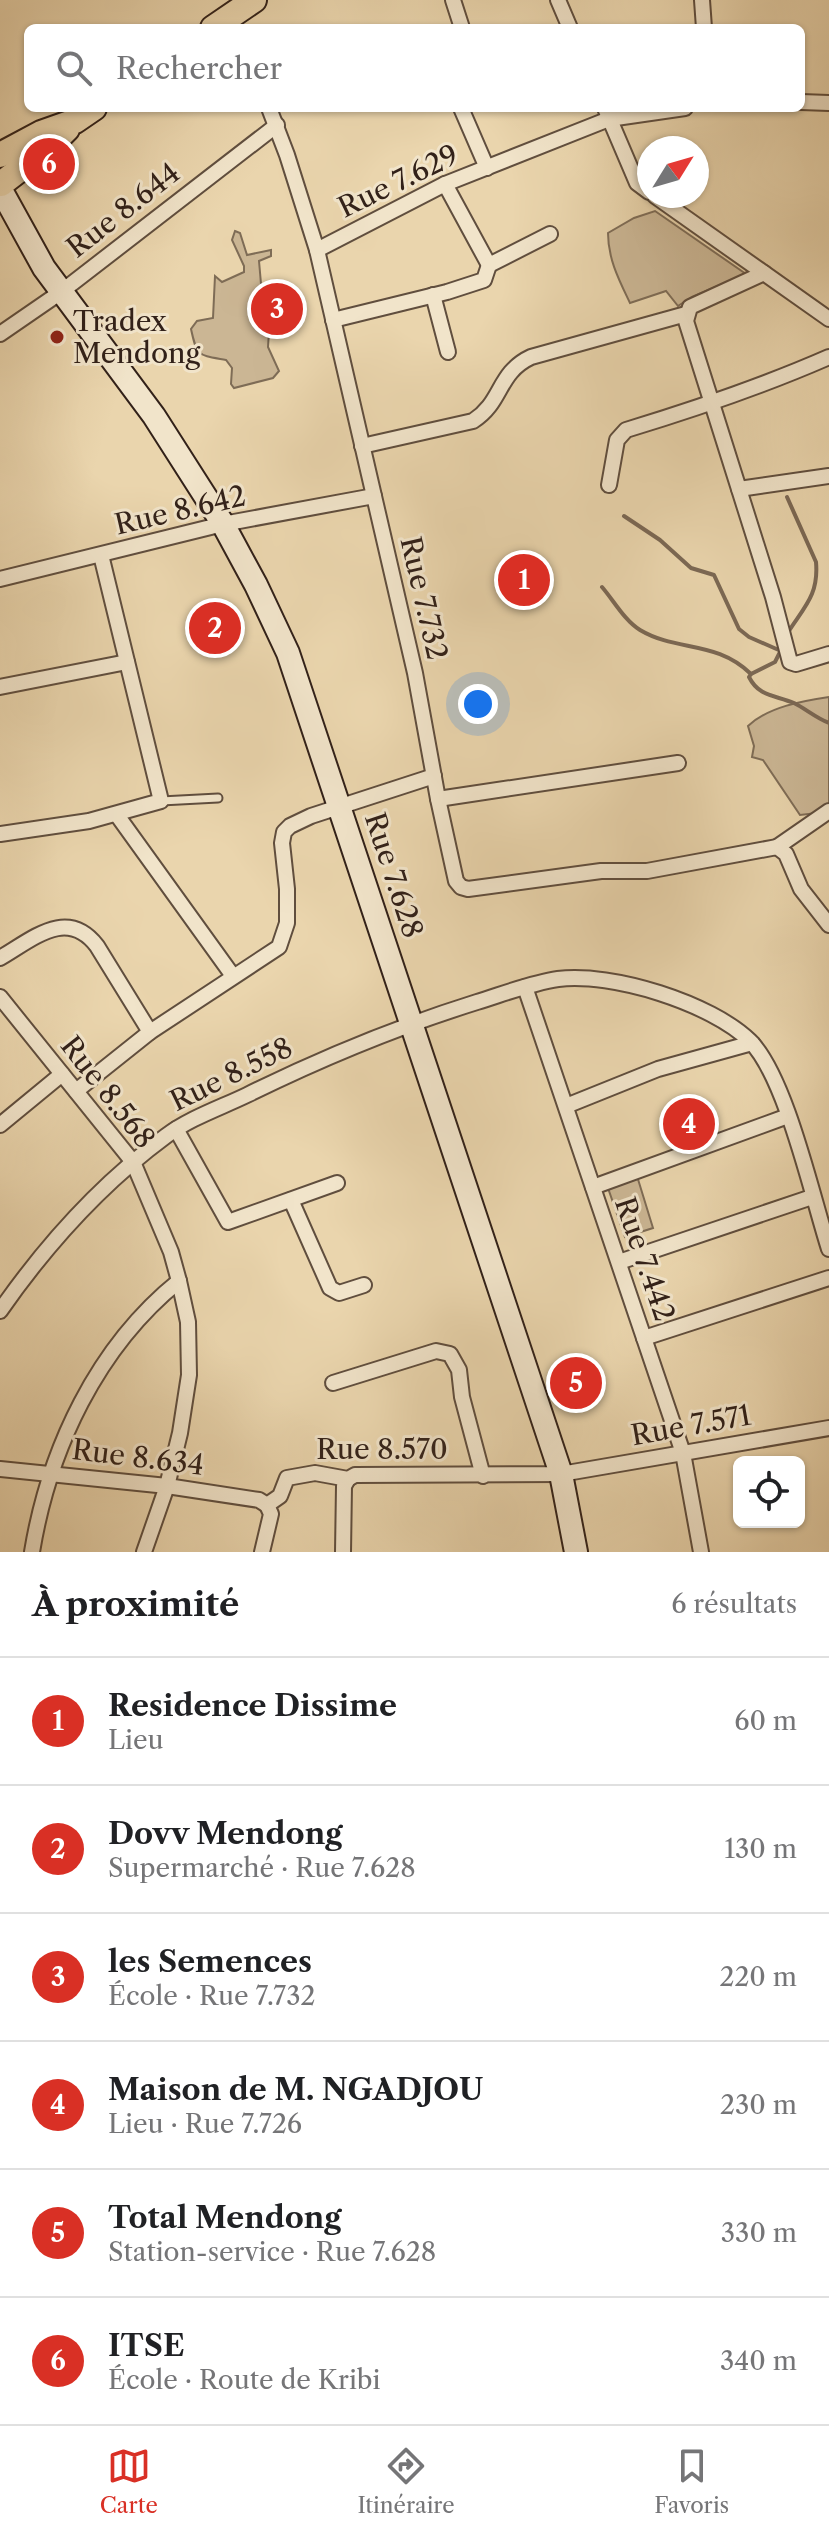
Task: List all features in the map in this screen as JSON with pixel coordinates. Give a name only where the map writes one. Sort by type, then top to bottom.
[{"type":"main road","points":[[223,24],[254,0]]},
{"type":"main road","points":[[0,155],[84,114]]},
{"type":"main road","points":[[0,186],[84,114]]},
{"type":"main road","name":"Rue 7.628","points":[[0,186],[44,268],[154,416],[223,524],[288,653],[561,1474],[576,1552]]},
{"type":"main road","name":"Rue 7.628","points":[[0,225],[44,268]]},
{"type":"street","points":[[453,0],[461,24]]},
{"type":"street","points":[[558,0],[568,24]]},
{"type":"street","points":[[702,0],[704,24]]},
{"type":"street","points":[[805,102],[829,103]]},
{"type":"street","name":"Rue 7.732","points":[[271,112],[317,250],[415,673],[456,881],[468,889],[601,871],[647,871],[777,847]]},
{"type":"street","points":[[463,112],[487,168]]},
{"type":"street","name":"Rue 7.629","points":[[317,250],[445,184],[607,114],[633,112]]},
{"type":"street","points":[[607,114],[637,183]]},
{"type":"street","name":"Rue 8.644","points":[[0,334],[61,292],[277,125]]},
{"type":"street","points":[[445,184],[489,265]]},
{"type":"street","points":[[672,208],[829,319]]},
{"type":"street","points":[[333,320],[484,280],[489,265],[550,234]]},
{"type":"street","points":[[764,273],[690,307],[686,321],[773,597],[790,662],[796,664],[829,654]]},
{"type":"street","points":[[433,295],[448,352]]},
{"type":"street","points":[[362,446],[473,421],[484,414],[516,365],[531,357],[686,314]]},
{"type":"street","points":[[609,485],[617,440],[622,433],[789,375],[829,357]]},
{"type":"street","points":[[739,489],[829,476]]},
{"type":"street","name":"Rue 8.642","points":[[0,579],[223,524],[374,496]]},
{"type":"street","points":[[0,834],[117,815],[161,801],[101,555]]},
{"type":"street","points":[[0,687],[127,662]]},
{"type":"street","points":[[438,799],[678,763]]},
{"type":"street","points":[[76,1091],[150,1032],[279,947],[287,923],[284,832],[301,821],[434,776]]},
{"type":"street","points":[[829,811],[777,847],[786,854],[801,889],[829,925]]},
{"type":"street","points":[[117,815],[233,976]]},
{"type":"street","points":[[0,958],[57,927],[75,927],[87,933],[97,946],[150,1032]]},
{"type":"street","name":"Rue 8.558","points":[[0,1311],[69,1222],[133,1162],[176,1129],[317,1061],[411,1023],[560,979],[609,982],[677,998],[726,1021],[752,1043]]},
{"type":"street","name":"Rue 7.442","points":[[525,987],[683,1453],[701,1552]]},
{"type":"street","name":"Rue 8.568","points":[[0,997],[133,1162],[171,1252],[179,1281],[188,1322],[189,1375],[180,1433],[167,1486],[144,1552]]},
{"type":"street","points":[[566,1106],[658,1069],[752,1043],[769,1068],[788,1116],[829,1249]]},
{"type":"street","points":[[0,1125],[62,1074]]},
{"type":"street","points":[[593,1187],[788,1116]]},
{"type":"street","points":[[176,1129],[228,1222],[337,1183]]},
{"type":"street","points":[[619,1262],[812,1197]]},
{"type":"street","points":[[291,1200],[330,1288],[339,1293],[364,1285]]},
{"type":"street","points":[[644,1338],[829,1278]]},
{"type":"street","points":[[32,1552],[50,1472],[83,1398],[102,1366],[156,1299],[179,1281]]},
{"type":"street","points":[[333,1383],[436,1351],[450,1354],[459,1370],[462,1397],[483,1476]]},
{"type":"street","name":"Rue 7.571","points":[[561,1474],[829,1428]]},
{"type":"street","name":"Rue 8.634","points":[[0,1469],[167,1486],[259,1500],[267,1505]]},
{"type":"street","name":"Rue 8.570","points":[[267,1505],[280,1496],[287,1478],[315,1473],[348,1479],[355,1475],[561,1474]]},
{"type":"street","points":[[343,1552],[344,1486],[348,1479]]},
{"type":"street","points":[[262,1552],[271,1514],[267,1505]]},
{"type":"lane","points":[[161,801],[218,798]]},
{"type":"shaded area","points":[[655,211],[746,274],[678,306],[666,291],[630,303],[612,261],[608,233],[634,218]]},
{"type":"shaded area","points":[[235,231],[240,233],[247,255],[271,250],[271,256],[259,261],[264,318],[269,331],[268,347],[279,371],[273,378],[234,388],[231,384],[232,368],[226,360],[200,353],[191,329],[197,321],[213,318],[215,276],[222,282],[244,272],[232,240]]},
{"type":"shaded area","points":[[829,697],[829,805],[817,813],[800,815],[763,760],[752,757],[754,746],[748,726],[775,710]]},
{"type":"shaded area","points":[[637,1176],[653,1228],[625,1237],[608,1188]]},
{"type":"waterway","points":[[787,497],[816,562],[816,574],[809,601],[787,634]]},
{"type":"waterway","points":[[624,516],[660,540],[691,568],[714,575],[739,629],[749,637],[781,651]]},
{"type":"waterway","points":[[602,587],[640,630],[654,637],[724,656],[751,674],[749,677],[753,684],[763,692],[794,703],[829,723]]},
{"type":"waterway","points":[[751,674],[775,662],[781,650]]},
{"type":"place","name":"ITSE","points":[[49,164]]},
{"type":"place","name":"les Semences","points":[[277,309]]},
{"type":"place","name":"Tradex Mendong","points":[[57,337]]},
{"type":"place","name":"Residence Dissime","points":[[524,580]]},
{"type":"place","name":"Dovv Mendong","points":[[215,628]]},
{"type":"place","name":"Maison de M. NGADJOU","points":[[689,1124]]},
{"type":"place","name":"Total Mendong","points":[[576,1383]]}]
